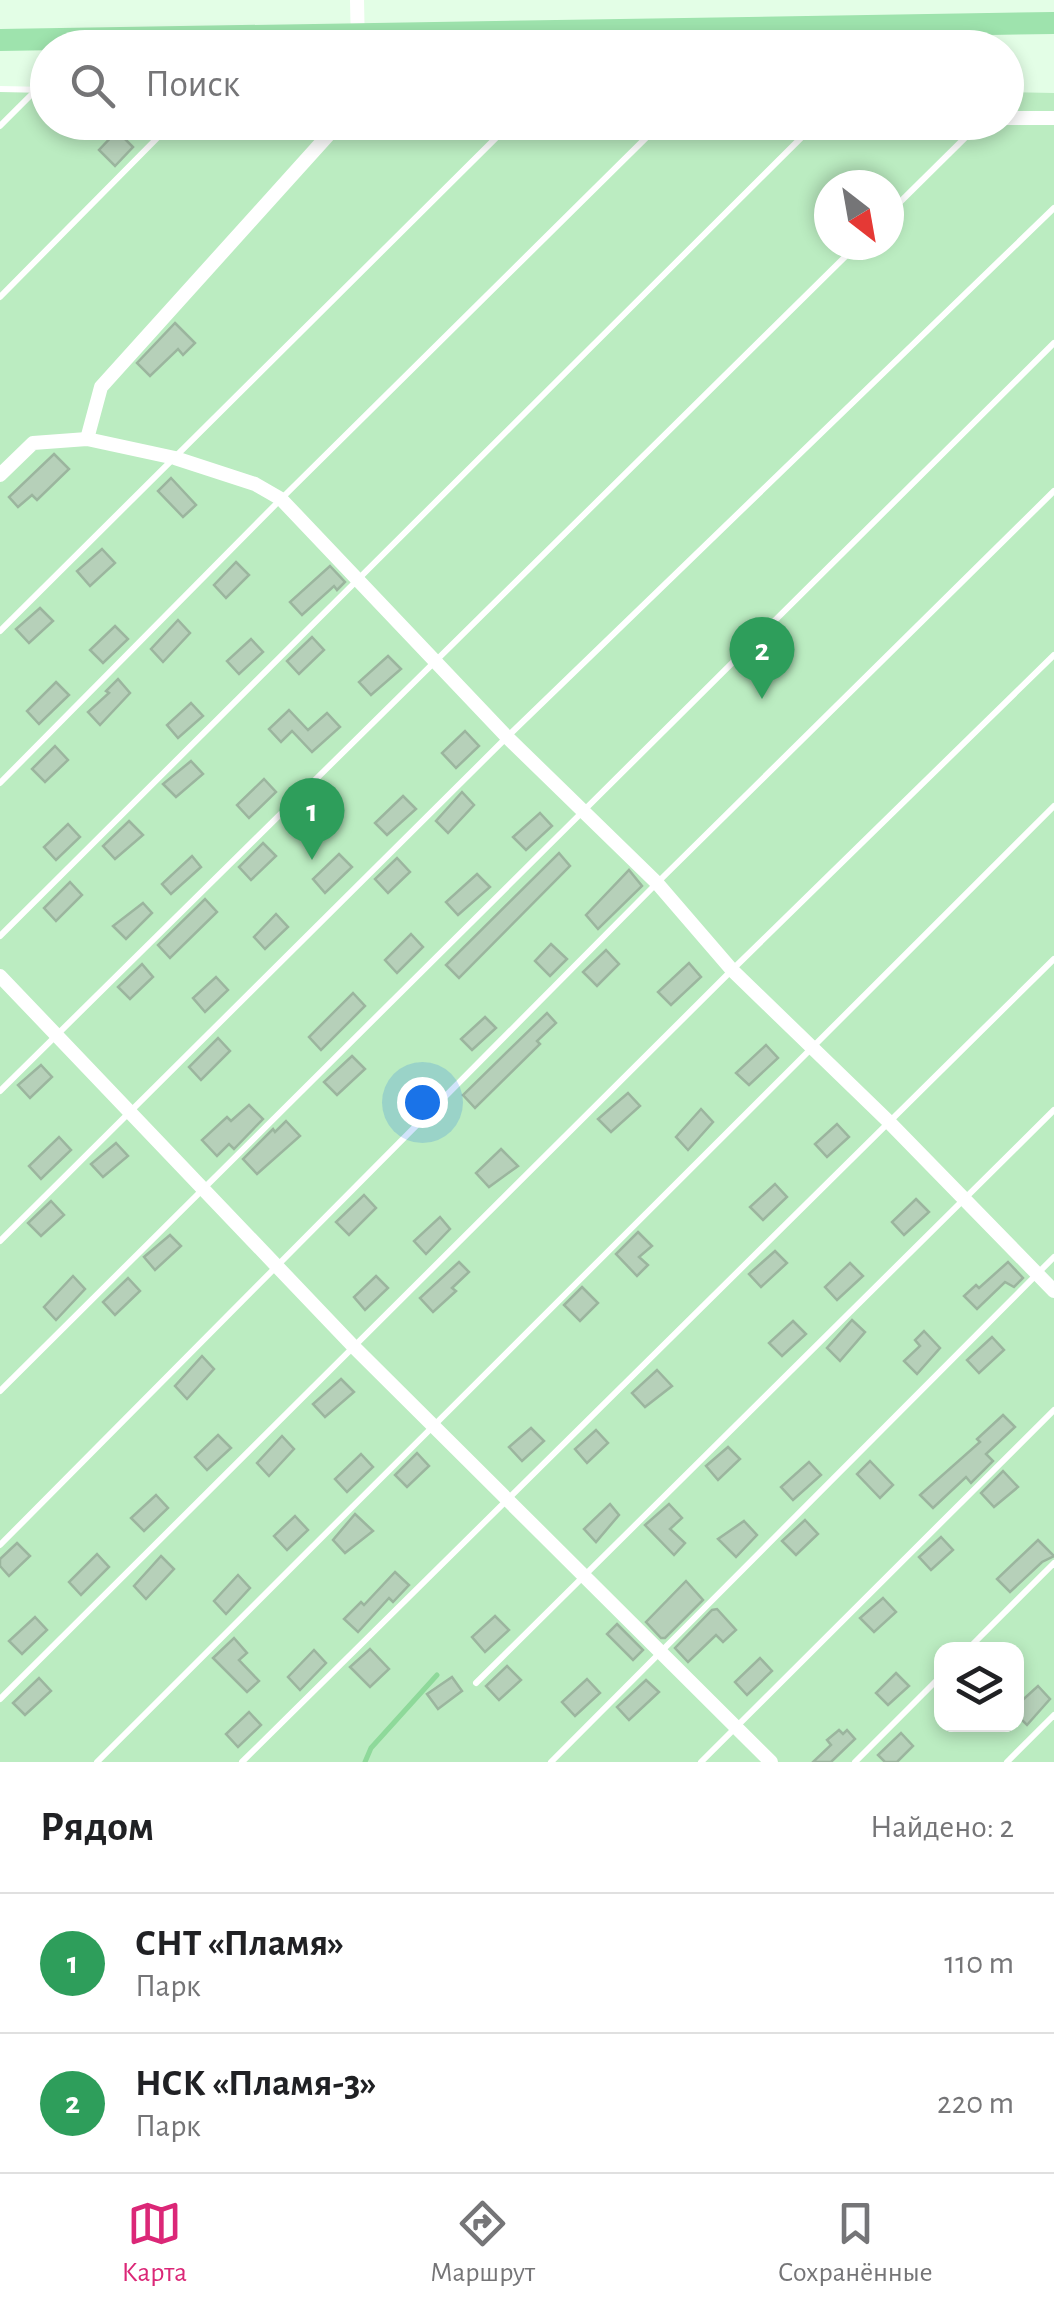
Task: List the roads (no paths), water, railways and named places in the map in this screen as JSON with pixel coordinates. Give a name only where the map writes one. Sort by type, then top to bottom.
[{"type":"main road","points":[[783,30],[1054,23]]},
{"type":"main road","points":[[0,40],[30,40]]},
{"type":"street","points":[[357,0],[358,30]]},
{"type":"street","points":[[1024,118],[1054,118]]},
{"type":"street","points":[[88,439],[101,387],[324,140]]},
{"type":"street","points":[[0,475],[33,443],[88,439],[175,458],[255,484],[280,499],[507,737],[658,884],[732,970],[888,1121],[1054,1291]]},
{"type":"street","points":[[0,976],[353,1346],[772,1762]]},
{"type":"lane","points":[[0,89],[30,90]]},
{"type":"lane","points":[[0,126],[30,96]]},
{"type":"lane","points":[[0,297],[155,140]]},
{"type":"lane","points":[[0,631],[494,140]]},
{"type":"lane","points":[[0,783],[280,499],[644,140]]},
{"type":"lane","points":[[0,936],[799,140]]},
{"type":"lane","points":[[904,198],[963,140]]},
{"type":"lane","points":[[0,1240],[507,737],[1054,208]]},
{"type":"lane","points":[[0,1091],[841,260]]},
{"type":"lane","points":[[0,1391],[1054,342]]},
{"type":"lane","points":[[0,1545],[1054,491]]},
{"type":"lane","points":[[0,1699],[1054,655]]},
{"type":"lane","points":[[97,1762],[1054,806]]},
{"type":"lane","points":[[242,1762],[1054,960]]},
{"type":"lane","points":[[476,1683],[1054,1110]]},
{"type":"lane","points":[[551,1762],[1054,1257]]},
{"type":"lane","points":[[701,1762],[1054,1410]]},
{"type":"lane","points":[[975,1642],[1054,1562]]},
{"type":"lane","points":[[855,1762],[934,1683]]},
{"type":"lane","points":[[1007,1762],[1054,1715]]},
{"type":"waterway","points":[[365,1762],[371,1748],[437,1675]]},
{"type":"place","name":"НСК «Пламя-3»","points":[[762,699]]},
{"type":"place","name":"СНТ «Пламя»","points":[[312,860]]}]
